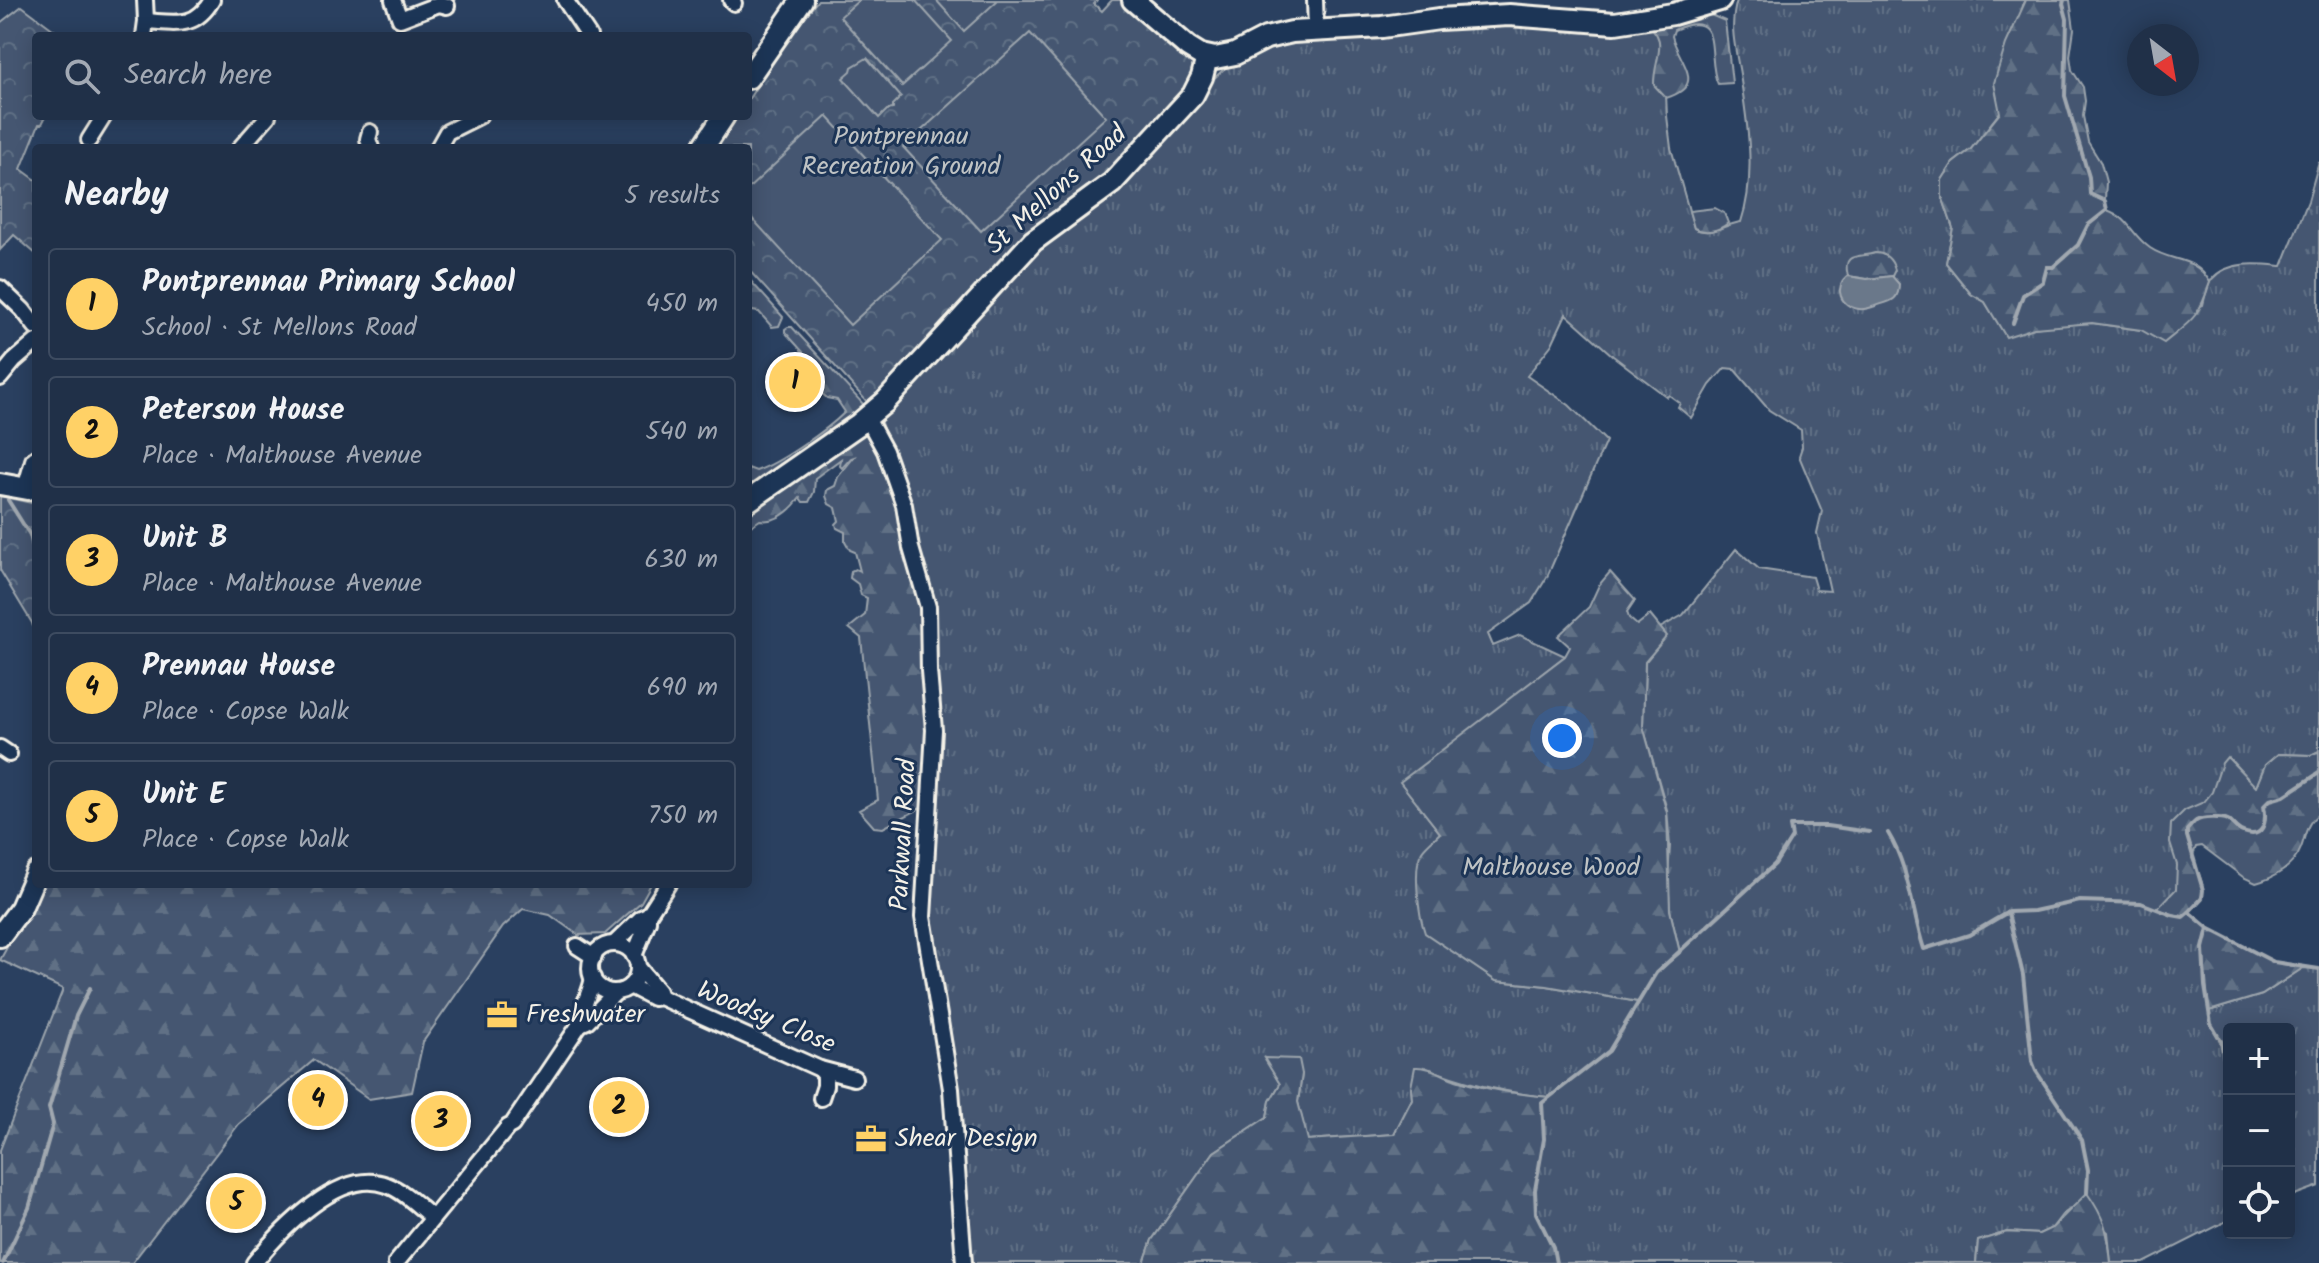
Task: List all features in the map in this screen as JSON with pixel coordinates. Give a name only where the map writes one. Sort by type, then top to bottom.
[{"type":"main road","points":[[752,72],[802,0]]},
{"type":"main road","points":[[1133,0],[1188,47],[1215,58],[1235,54],[1266,38],[1292,32],[1509,15],[1615,23],[1673,14],[1720,0]]},
{"type":"main road","name":"St Mellons Road","points":[[752,498],[867,418],[890,397],[1033,241],[1112,183],[1193,95],[1207,57]]},
{"type":"main road","points":[[706,144],[721,120]]},
{"type":"main road","points":[[0,484],[32,491]]},
{"type":"main road","points":[[0,936],[21,908],[32,882]]},
{"type":"street","points":[[145,0],[145,28],[192,21],[205,11],[212,0]]},
{"type":"street","points":[[393,0],[400,19],[439,4],[447,6]]},
{"type":"street","points":[[565,0],[586,32]]},
{"type":"street","points":[[1315,0],[1316,30]]},
{"type":"street","points":[[89,140],[102,120]]},
{"type":"street","points":[[244,144],[264,120]]},
{"type":"street","points":[[440,144],[447,132],[471,120]]},
{"type":"street","points":[[370,132],[370,144]]},
{"type":"street","points":[[0,288],[14,299],[32,322]]},
{"type":"street","points":[[0,378],[32,345]]},
{"type":"street","name":"Parkwall Road","points":[[867,418],[885,451],[904,505],[911,548],[928,607],[934,730],[923,917],[951,1089],[964,1263]]},
{"type":"street","points":[[396,1263],[512,1125],[580,1024],[635,981],[636,961],[648,915],[665,888]]},
{"type":"street","points":[[623,989],[602,990],[591,971],[594,957],[648,915]]},
{"type":"street","points":[[614,944],[629,949],[636,961]]},
{"type":"street","points":[[577,946],[594,957]]},
{"type":"street","name":"Woodsy Close","points":[[636,961],[660,997]]},
{"type":"street","points":[[580,1024],[593,978]]},
{"type":"street","name":"Woodsy Close","points":[[623,989],[653,998],[660,997],[820,1069],[854,1078]]},
{"type":"street","points":[[820,1069],[825,1075],[821,1098]]},
{"type":"street","points":[[254,1263],[287,1227],[315,1204],[357,1182],[373,1181],[397,1189],[433,1218]]},
{"type":"green space","name":"Pontprennau Recreation Ground","points":[[818,0],[1097,0],[1094,4],[1102,11],[1112,0],[1124,0],[1198,62],[1187,95],[879,401],[868,403],[752,273],[752,144],[720,144],[735,120],[752,120],[752,94]]},
{"type":"green space","points":[[859,0],[915,0],[952,41],[902,86],[840,17]]},
{"type":"green space","points":[[936,0],[998,0],[964,31]]},
{"type":"green space","points":[[1737,0],[2026,0],[2000,112],[1971,149],[1953,163],[1942,180],[1942,196],[1953,228],[1946,263],[1971,294],[1985,302],[2006,336],[2063,324],[2092,323],[2141,330],[2203,305],[2212,279],[2227,269],[2245,265],[2282,266],[2308,201],[2319,162],[2319,751],[2311,755],[2278,754],[2265,765],[2256,788],[2229,758],[2221,819],[2195,821],[2192,855],[2203,891],[2189,912],[2208,928],[2203,948],[2209,1011],[2262,995],[2303,968],[2319,969],[2319,1186],[2295,1195],[2295,1023],[2223,1023],[2223,1223],[2144,1263],[2111,1263],[2108,1232],[2076,1205],[2062,1215],[2052,1228],[2039,1234],[2007,1232],[1978,1241],[1976,1263],[1556,1263],[1553,1247],[1536,1213],[1535,1190],[1544,1139],[1542,1103],[1548,1097],[1485,1086],[1424,1067],[1411,1087],[1412,1099],[1394,1134],[1307,1140],[1298,1102],[1302,1074],[1265,1058],[1280,1084],[1270,1101],[1267,1117],[1214,1152],[1152,1240],[1144,1263],[969,1263],[950,1037],[929,924],[938,720],[933,598],[879,417],[999,283],[1226,67],[1272,44],[1439,19],[1663,26],[1671,148],[1694,228],[1712,231],[1741,222],[1750,167],[1733,19]],"holes":[[[1566,314],[1613,356],[1667,397],[1669,395],[1680,403],[1678,407],[1691,418],[1710,385],[1725,368],[1734,369],[1769,410],[1801,430],[1799,456],[1822,511],[1817,533],[1830,591],[1816,590],[1812,577],[1759,569],[1736,549],[1683,615],[1660,628],[1666,636],[1645,662],[1643,726],[1667,810],[1670,910],[1680,953],[1656,973],[1637,1002],[1547,986],[1496,981],[1426,933],[1423,851],[1440,833],[1401,783],[1565,656],[1520,635],[1493,646],[1488,634],[1531,603],[1547,577],[1606,441],[1569,405],[1527,376],[1552,344]]]},
{"type":"green space","points":[[2026,0],[2070,0],[2074,29],[2070,56],[2072,70],[2083,87],[2083,116],[2088,142],[2101,163],[2106,182],[2107,210],[2126,222],[2150,248],[2190,263],[2210,282],[2193,317],[2164,343],[2141,330],[2092,323],[2034,328],[2006,337],[1985,302],[1971,294],[1946,263],[1953,228],[1942,196],[1942,180],[1953,163],[1971,149],[2000,113],[1994,83],[2006,44]]},
{"type":"green space","points":[[22,6],[57,32],[32,32],[32,120],[44,120],[39,124],[21,169],[32,177],[32,251],[14,235],[0,250],[0,23]]},
{"type":"green space","points":[[1694,8],[1725,21],[1732,83],[1718,84],[1707,30],[1701,25],[1690,25],[1674,30],[1672,36],[1687,72],[1686,87],[1666,98],[1654,85],[1659,50],[1657,35],[1642,21]]},
{"type":"green space","points":[[1030,33],[1106,117],[981,231],[903,147]]},
{"type":"green space","points":[[867,58],[901,97],[893,109],[887,110],[879,118],[843,78],[852,67]]},
{"type":"green space","points":[[827,116],[942,240],[850,325],[752,218],[752,185]]},
{"type":"green space","points":[[1715,208],[1724,213],[1728,223],[1712,231],[1694,228],[1689,211]]},
{"type":"green space","points":[[1875,253],[1885,255],[1890,260],[1895,270],[1892,276],[1867,279],[1848,276],[1847,263],[1850,259]]},
{"type":"green space","points":[[752,282],[783,317],[779,326],[772,327],[759,312],[752,311]]},
{"type":"green space","points":[[792,327],[865,406],[863,431],[866,432],[879,417],[903,488],[894,492],[904,549],[922,619],[927,741],[923,807],[883,828],[874,827],[859,810],[878,800],[861,638],[849,628],[865,615],[867,598],[861,595],[858,584],[850,578],[851,571],[860,571],[855,552],[845,541],[845,532],[837,528],[836,508],[829,504],[826,496],[827,490],[835,486],[838,477],[854,457],[842,468],[841,459],[815,478],[814,492],[809,502],[803,502],[800,498],[783,515],[772,520],[760,520],[752,525],[752,470],[756,471],[778,461],[845,412],[837,400],[827,398],[818,390],[818,384],[806,370],[807,364],[800,355],[803,352],[785,329]]},
{"type":"green space","points":[[0,496],[32,503],[32,623],[0,570]]},
{"type":"green space","name":"Malthouse Wood","points":[[1610,572],[1635,600],[1627,612],[1629,618],[1637,625],[1650,615],[1667,636],[1645,662],[1643,726],[1667,813],[1670,910],[1680,953],[1656,973],[1638,1002],[1547,986],[1496,981],[1425,933],[1419,904],[1417,868],[1422,851],[1440,833],[1400,782],[1565,656],[1570,647],[1558,636],[1589,607],[1599,585]]},
{"type":"green space","points":[[2319,751],[2319,814],[2309,825],[2298,855],[2288,866],[2256,883],[2202,846],[2196,847],[2192,858],[2202,883],[2202,896],[2183,917],[2157,909],[2176,889],[2177,865],[2170,843],[2171,824],[2185,810],[2204,802],[2212,792],[2227,757],[2256,787],[2265,765],[2278,754],[2311,755]]},
{"type":"green space","points":[[40,888],[649,888],[641,902],[605,934],[578,935],[550,915],[523,909],[503,927],[423,1042],[412,1092],[369,1099],[314,1060],[239,1124],[132,1263],[0,1263],[0,1150],[63,989],[0,960]]},
{"type":"green space","points":[[2208,928],[2274,962],[2303,968],[2262,995],[2209,1011],[2203,948]]},
{"type":"green space","points":[[1264,1058],[1299,1059],[1302,1074],[1298,1102],[1308,1140],[1394,1134],[1412,1099],[1415,1067],[1431,1069],[1479,1086],[1549,1097],[1542,1103],[1544,1139],[1535,1190],[1536,1213],[1553,1247],[1556,1263],[1144,1263],[1152,1240],[1214,1152],[1267,1117],[1270,1101],[1280,1084]]},
{"type":"green space","points":[[2087,1193],[2105,1226],[2111,1263],[1976,1263],[1978,1241],[2007,1232],[2039,1234],[2052,1228]]},
{"type":"shaded area","points":[[1848,276],[1867,279],[1892,276],[1899,284],[1898,293],[1891,301],[1862,309],[1852,307],[1843,301],[1840,291],[1843,280]]},
{"type":"waterway","points":[[2013,323],[2023,295],[2043,282],[2047,267],[2053,267],[2078,245],[2088,225],[2107,210],[2105,201],[2090,194],[2089,177],[2065,96],[2067,19],[2064,0]]},
{"type":"waterway","points":[[8,500],[32,543]]},
{"type":"waterway","points":[[2319,773],[2284,796],[2270,800],[2264,806],[2262,828],[2256,833],[2241,831],[2228,820],[2216,818],[2195,821],[2187,830],[2203,890],[2202,898],[2189,912],[2208,928],[2274,962],[2319,969]]},
{"type":"waterway","points":[[1556,1263],[1553,1247],[1536,1213],[1535,1190],[1544,1139],[1542,1103],[1609,1051],[1656,973],[1775,864],[1792,837],[1790,826],[1827,826],[1869,832]]},
{"type":"waterway","points":[[1888,833],[1906,875],[1924,949],[1969,935],[2008,912],[2034,911],[2080,901],[2141,903],[2183,917],[2189,912]]},
{"type":"waterway","points":[[2008,913],[2023,975],[2032,1061],[2082,1140],[2088,1170],[2087,1193]]},
{"type":"waterway","points":[[2208,928],[2203,948],[2205,986],[2211,1024],[2221,1041],[2223,1053]]},
{"type":"waterway","points":[[3,1263],[29,1208],[53,1124],[49,1108],[76,1016],[90,988]]},
{"type":"place","name":"Pontprennau Primary School","points":[[795,382]]},
{"type":"place","name":"Freshwater","points":[[502,1015]]},
{"type":"place","name":"Prennau House","points":[[318,1100]]},
{"type":"place","name":"Peterson House","points":[[619,1107]]},
{"type":"place","name":"Unit B","points":[[441,1121]]},
{"type":"place","name":"Shear Design","points":[[871,1139]]},
{"type":"place","name":"Unit E","points":[[236,1203]]}]
